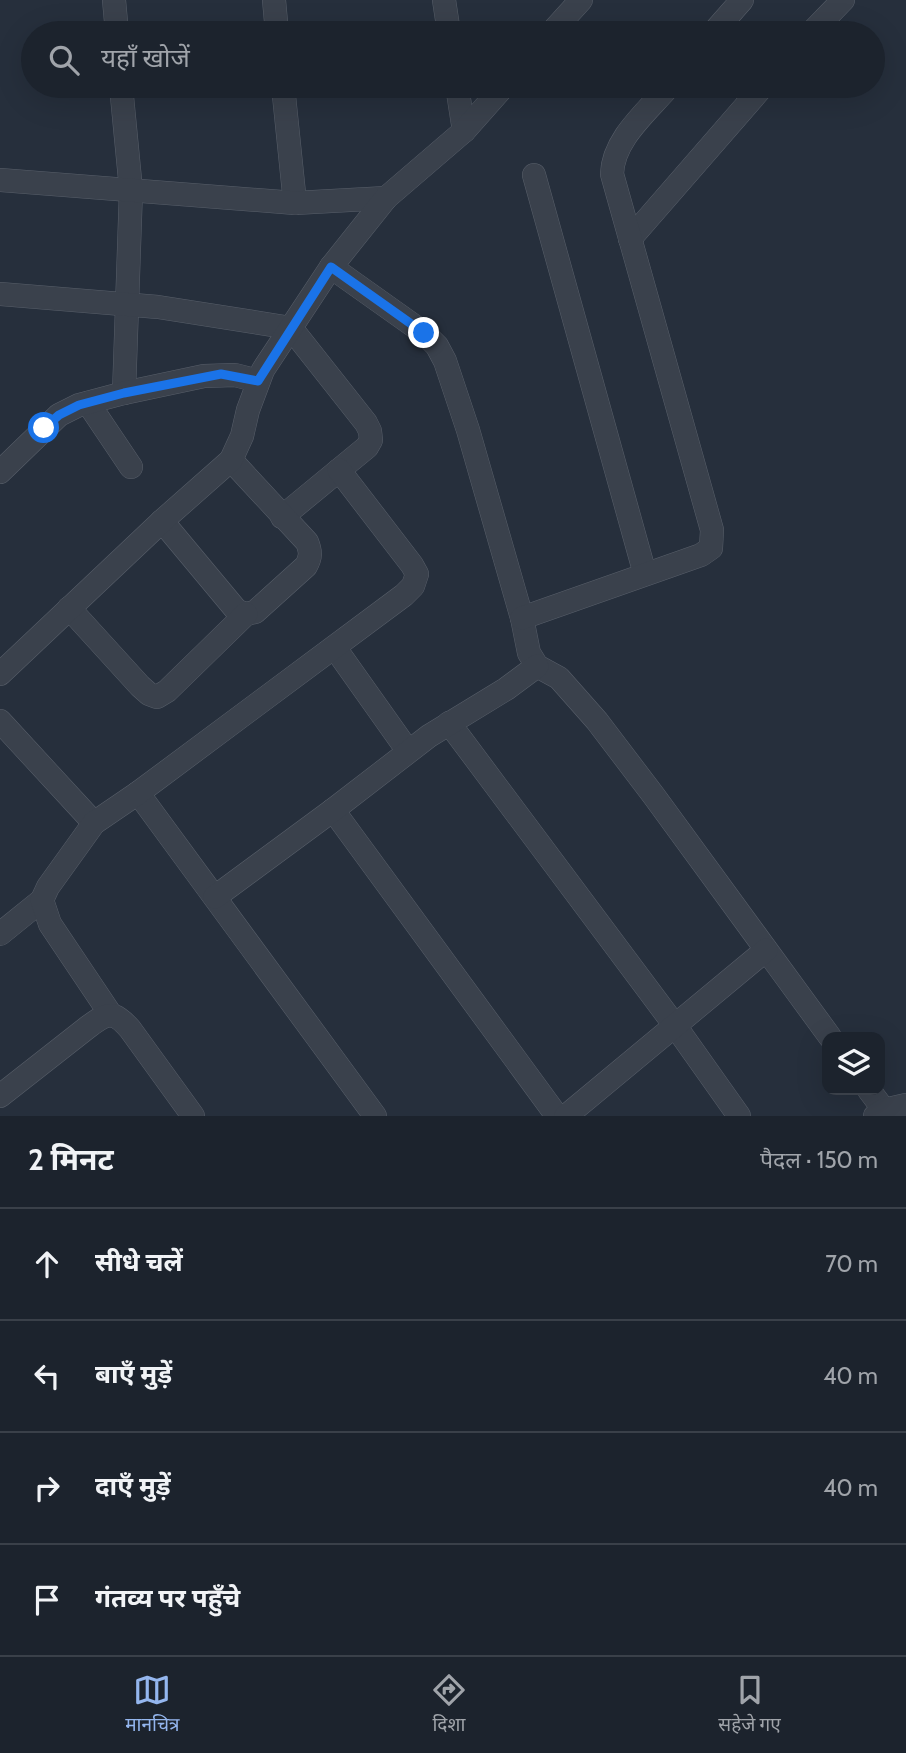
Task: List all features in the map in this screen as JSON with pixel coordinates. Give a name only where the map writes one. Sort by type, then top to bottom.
[{"type":"street","points":[[114,0],[116,21]]},
{"type":"street","points":[[274,0],[276,21]]},
{"type":"street","points":[[444,0],[447,21]]},
{"type":"street","points":[[562,21],[580,0]]},
{"type":"street","points":[[724,21],[742,0]]},
{"type":"street","points":[[823,21],[843,0]]},
{"type":"street","points":[[122,98],[131,190],[124,393]]},
{"type":"street","points":[[284,98],[295,203]]},
{"type":"street","points":[[459,98],[464,131]]},
{"type":"street","points":[[0,674],[162,521],[231,460],[242,436],[258,381],[331,267],[386,198],[464,131],[493,98]]},
{"type":"street","points":[[522,618],[701,555],[711,548],[712,530],[612,174],[612,161],[618,145],[658,98]]},
{"type":"street","points":[[630,239],[753,98]]},
{"type":"street","points":[[534,175],[645,574]]},
{"type":"street","points":[[0,180],[295,203],[386,198]]},
{"type":"street","points":[[331,267],[424,333],[437,346],[445,361],[468,430],[530,653],[537,666],[559,678],[597,721],[826,1032]]},
{"type":"street","points":[[0,294],[158,306],[291,328],[358,411],[370,431],[371,440],[367,447],[282,517]]},
{"type":"street","points":[[0,472],[59,415],[88,403],[212,375],[235,375],[258,381]]},
{"type":"street","points":[[88,403],[131,467]]},
{"type":"street","points":[[162,521],[237,611],[246,614],[255,612],[306,566],[311,550],[307,542],[231,460]]},
{"type":"street","points":[[0,934],[42,900],[48,887],[94,823],[335,648],[413,586],[417,574],[412,565],[339,470]]},
{"type":"street","points":[[69,608],[140,686],[149,694],[157,696],[167,691],[246,614]]},
{"type":"street","points":[[335,648],[408,751]]},
{"type":"street","points":[[215,897],[408,751],[537,666]]},
{"type":"street","points":[[0,721],[94,823]]},
{"type":"street","points":[[449,723],[676,1027],[739,1116]]},
{"type":"street","points":[[138,793],[375,1116]]},
{"type":"street","points":[[333,810],[556,1116]]},
{"type":"street","points":[[42,900],[50,924],[111,1015]]},
{"type":"street","points":[[566,1116],[766,950]]},
{"type":"street","points":[[0,1096],[103,1016],[111,1015],[121,1019],[130,1029],[193,1116]]},
{"type":"street","points":[[874,1095],[888,1110]]},
{"type":"route","points":[[44,428],[59,415],[79,405],[124,393],[221,374],[258,381],[331,267],[424,333]]}]
